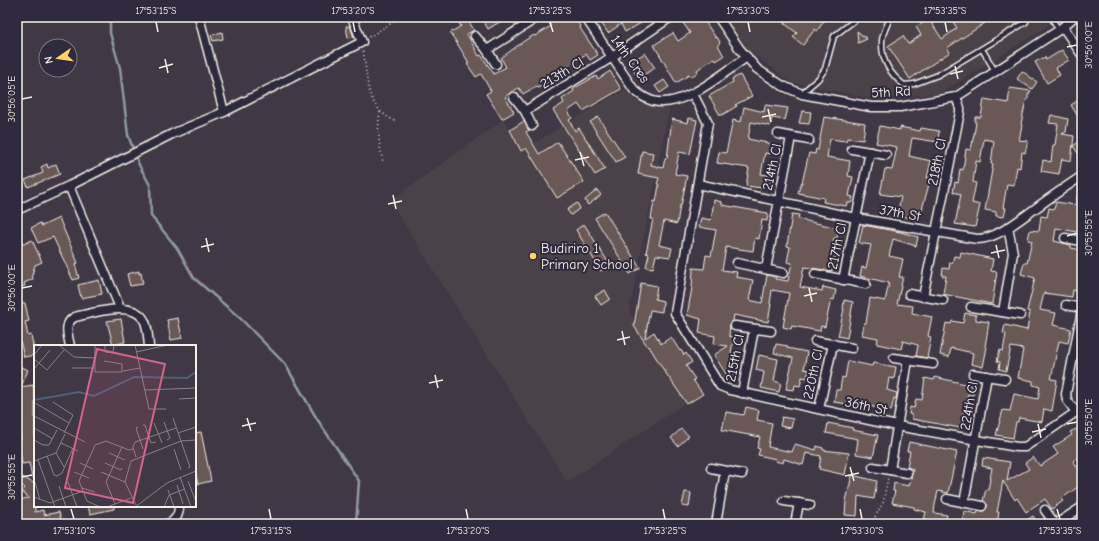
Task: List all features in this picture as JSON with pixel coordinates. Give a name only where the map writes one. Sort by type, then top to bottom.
[{"type":"street","points":[[198,17],[224,112]]},
{"type":"street","points":[[17,210],[69,186],[172,134],[224,112],[362,42],[352,17]]},
{"type":"street","points":[[487,50],[538,17]]},
{"type":"street","name":"14th Cres","points":[[586,17],[634,90],[646,99],[655,102],[677,100],[693,94],[747,57]]},
{"type":"street","name":"213th Cl","points":[[525,111],[612,57],[671,17]]},
{"type":"street","name":"5th Rd","points":[[718,17],[738,48],[757,69],[783,86],[802,94],[871,107],[900,107],[956,97],[1061,29],[1074,17]]},
{"type":"street","points":[[1061,29],[1082,55]]},
{"type":"street","points":[[475,36],[496,64]]},
{"type":"street","points":[[693,94],[708,123],[698,184]]},
{"type":"street","points":[[514,97],[525,111],[532,126]]},
{"type":"street","name":"218th Cl","points":[[924,297],[960,112],[956,97]]},
{"type":"street","points":[[778,134],[809,140]]},
{"type":"street","name":"214th Cl","points":[[766,269],[791,137]]},
{"type":"street","points":[[852,149],[886,155]]},
{"type":"street","name":"217th Cl","points":[[843,280],[870,152]]},
{"type":"street","name":"37th St","points":[[698,184],[856,218],[936,233],[984,239],[1008,227],[1082,176]]},
{"type":"street","name":"36th St","points":[[698,184],[675,313],[720,386],[742,393],[897,426],[1017,447],[1025,447],[1079,410]]},
{"type":"street","points":[[69,186],[120,308]]},
{"type":"street","points":[[1003,312],[1013,253],[1008,227]]},
{"type":"street","points":[[1065,238],[1082,241]]},
{"type":"street","points":[[737,263],[783,273]]},
{"type":"street","points":[[815,274],[866,284]]},
{"type":"street","points":[[909,294],[943,300]]},
{"type":"street","points":[[1066,305],[1082,309],[1066,394],[1067,400],[1079,410]]},
{"type":"street","points":[[972,307],[1020,315]]},
{"type":"street","points":[[70,345],[67,326],[70,320],[75,317],[120,308],[133,311],[142,317],[145,322],[150,345]]},
{"type":"street","points":[[735,326],[771,331]]},
{"type":"street","name":"215th Cl","points":[[742,393],[754,328]]},
{"type":"street","points":[[815,341],[852,348]]},
{"type":"street","name":"220th Cl","points":[[819,409],[833,344]]},
{"type":"street","points":[[894,358],[933,364]]},
{"type":"street","points":[[890,470],[908,360]]},
{"type":"street","points":[[973,374],[1005,379]]},
{"type":"street","name":"224th Cl","points":[[964,502],[987,376]]},
{"type":"street","points":[[873,467],[907,473]]},
{"type":"street","points":[[711,468],[742,474]]},
{"type":"street","points":[[716,524],[725,471]]},
{"type":"street","points":[[947,499],[982,506]]},
{"type":"street","points":[[784,501],[810,505]]},
{"type":"street","points":[[795,524],[799,503]]},
{"type":"street","points":[[168,524],[176,519],[179,512],[179,507]]},
{"type":"street","points":[[1045,510],[1056,524],[1082,507]]},
{"type":"lane","points":[[802,94],[826,69],[834,36],[859,17]]},
{"type":"lane","points":[[888,17],[889,20],[882,40],[884,62],[894,77],[904,85],[914,84],[938,75],[1026,22],[1025,17]]},
{"type":"lane","points":[[1050,17],[1061,29]]},
{"type":"lane","points":[[982,49],[995,72]]},
{"type":"path","points":[[395,121],[384,116],[380,112],[369,92],[362,42],[402,17]]},
{"type":"path","points":[[380,112],[378,139],[383,162]]},
{"type":"path","points":[[871,524],[882,503],[890,470]]},
{"type":"shaded area","points":[[726,17],[1062,17],[941,93],[879,100],[791,82],[743,46]]},
{"type":"shaded area","name":"Budiriro 1 Primary School","points":[[625,89],[635,101],[669,109],[629,312],[687,402],[567,482],[390,201],[503,120],[524,149]]},
{"type":"building","points":[[455,17],[466,17],[474,30],[467,34],[479,56],[481,55],[494,74],[506,67],[501,58],[524,41],[551,26],[548,21],[555,17],[557,17],[560,21],[565,17],[573,17],[598,55],[590,60],[586,54],[557,73],[559,77],[538,88],[537,86],[523,94],[519,88],[511,92],[505,97],[514,112],[502,119],[486,94],[491,91],[481,74],[476,77],[450,33],[461,26]]},
{"type":"building","points":[[481,17],[508,17],[488,29]]},
{"type":"building","points":[[612,17],[652,17],[625,32],[621,24],[608,33],[602,24]]},
{"type":"building","points":[[679,17],[702,17],[720,42],[718,45],[724,56],[716,61],[714,58],[697,70],[698,72],[691,77],[689,75],[676,83],[654,45],[673,33],[678,41],[690,33]]},
{"type":"building","points":[[788,17],[818,17],[824,21],[817,31],[815,29],[803,45],[793,37],[797,33],[784,23]]},
{"type":"building","points":[[950,17],[986,17],[985,23],[947,48],[950,52],[910,79],[888,46],[903,36],[908,44],[921,35],[916,27],[929,19],[942,39],[957,28]]},
{"type":"building","points":[[346,26],[350,26],[354,37],[348,38]]},
{"type":"building","points":[[857,31],[867,39],[858,43]]},
{"type":"building","points":[[222,32],[223,39],[213,41],[211,35]]},
{"type":"building","points":[[1062,50],[1069,60],[1056,68],[1060,75],[1047,83],[1035,62],[1045,57],[1046,60]]},
{"type":"building","points":[[645,53],[655,68],[638,78],[629,63]]},
{"type":"building","points":[[610,71],[621,89],[583,111],[578,104],[568,111],[572,118],[569,120],[575,131],[579,128],[605,169],[595,175],[553,110],[564,103],[562,99],[574,91],[573,89],[596,76],[598,79]]},
{"type":"building","points":[[1022,71],[1037,82],[1032,89],[1017,79]]},
{"type":"building","points":[[740,75],[752,96],[720,115],[709,96],[733,82],[732,79]]},
{"type":"building","points":[[664,80],[669,87],[660,93],[655,86]]},
{"type":"building","points":[[1010,88],[1031,91],[1028,95],[1028,100],[1026,100],[1019,140],[1028,141],[1025,153],[1022,152],[1020,168],[1017,167],[1014,185],[1007,184],[1003,208],[1006,208],[1004,217],[996,216],[996,212],[985,210],[993,164],[991,164],[994,141],[984,139],[980,162],[976,161],[973,182],[976,183],[972,203],[980,205],[975,227],[955,224],[961,194],[953,192],[955,182],[958,183],[960,169],[963,170],[966,149],[971,150],[976,123],[975,117],[981,117],[984,99],[1008,103]]},
{"type":"building","points":[[1082,98],[1082,123],[1071,105]]},
{"type":"building","points":[[765,105],[788,108],[785,120],[772,118],[770,126],[751,122],[748,139],[772,144],[770,154],[765,153],[761,174],[772,176],[770,186],[763,188],[746,186],[749,168],[717,163],[719,152],[726,153],[733,120],[741,122],[744,107],[764,112]]},
{"type":"building","points":[[802,111],[811,112],[809,124],[799,123]]},
{"type":"building","points":[[1051,115],[1068,119],[1066,132],[1062,134],[1074,136],[1071,161],[1062,159],[1059,174],[1041,171],[1043,160],[1051,162],[1053,145],[1055,145],[1058,124],[1049,123]]},
{"type":"building","points":[[598,117],[625,157],[616,162],[590,122]]},
{"type":"building","points":[[824,117],[865,123],[863,140],[847,138],[846,141],[830,139],[827,157],[850,161],[848,176],[853,177],[849,196],[853,197],[851,203],[847,203],[846,206],[823,202],[824,198],[798,193],[802,183],[809,153],[815,154],[816,149],[818,150]]},
{"type":"building","points":[[689,118],[697,120],[690,154],[679,152],[675,174],[687,176],[677,224],[664,221],[659,245],[672,248],[670,257],[656,255],[653,268],[646,267],[649,254],[646,253],[659,178],[638,174],[642,151],[653,153],[651,165],[663,168],[665,158],[667,158],[672,119],[688,123]]},
{"type":"building","points":[[524,121],[529,130],[526,132],[539,154],[558,142],[584,182],[557,198],[526,148],[521,151],[510,130]]},
{"type":"building","points":[[880,126],[900,130],[900,127],[920,131],[921,128],[939,131],[938,142],[912,138],[909,156],[931,161],[927,178],[930,178],[928,188],[919,220],[897,215],[901,197],[880,194],[885,169],[892,170],[897,147],[876,143]]},
{"type":"building","points":[[1082,140],[1082,159],[1073,146]]},
{"type":"building","points":[[47,164],[48,168],[56,164],[60,174],[28,187],[25,180],[43,173],[41,167]]},
{"type":"building","points":[[1079,187],[1082,187],[1082,233],[1056,228],[1054,241],[1071,245],[1071,248],[1082,250],[1080,281],[1082,281],[1082,292],[1073,290],[1072,297],[1044,293],[1040,310],[1056,313],[1053,325],[1071,329],[1068,343],[1059,341],[1051,379],[1057,380],[1052,411],[1044,409],[1042,422],[1019,418],[1018,422],[1016,422],[1013,438],[996,435],[1003,410],[1010,411],[1014,394],[1038,399],[1040,387],[1033,385],[1033,381],[1018,378],[1023,349],[1011,347],[1006,371],[999,369],[1000,362],[997,361],[1000,350],[1003,351],[1006,334],[1003,333],[1005,325],[1027,330],[1030,312],[1027,311],[1035,278],[1021,274],[1024,263],[1027,263],[1032,241],[1028,240],[1030,230],[1039,231],[1041,216],[1047,217],[1049,208],[1054,209],[1056,202],[1075,205]]},
{"type":"building","points":[[597,190],[601,195],[588,205],[585,200]]},
{"type":"building","points":[[714,200],[722,202],[722,205],[768,213],[767,221],[762,220],[759,239],[755,238],[753,251],[726,247],[722,270],[737,272],[736,277],[753,280],[749,300],[762,303],[767,275],[776,277],[775,279],[788,281],[792,263],[787,262],[790,247],[787,246],[792,214],[799,215],[798,219],[838,228],[837,238],[834,238],[831,257],[837,258],[836,267],[833,266],[832,271],[804,267],[800,287],[822,291],[823,287],[836,290],[834,300],[831,299],[825,327],[821,326],[820,331],[792,326],[791,329],[783,327],[789,293],[772,290],[768,322],[734,315],[733,321],[730,323],[729,336],[734,337],[731,352],[739,365],[733,369],[737,376],[727,381],[724,376],[726,374],[714,355],[728,346],[714,344],[715,336],[699,333],[701,319],[687,315],[692,288],[693,268],[704,269],[706,255],[711,256],[716,230],[699,227],[701,218],[711,220]]},
{"type":"building","points":[[577,203],[580,208],[571,215],[567,210]]},
{"type":"building","points":[[605,212],[640,268],[630,274],[595,218]]},
{"type":"building","points":[[59,218],[78,263],[75,264],[79,278],[73,280],[53,237],[38,243],[31,228],[40,223],[42,226]]},
{"type":"building","points":[[584,224],[610,265],[601,271],[576,230]]},
{"type":"building","points":[[863,225],[918,237],[916,246],[893,239],[889,256],[903,259],[899,277],[903,277],[897,304],[913,306],[912,313],[932,317],[928,336],[931,337],[927,358],[916,356],[918,345],[903,341],[901,349],[877,344],[878,338],[862,335],[864,323],[866,323],[870,298],[885,301],[889,283],[860,276],[862,267],[866,268],[871,245],[859,243]]},
{"type":"building","points":[[32,240],[42,262],[35,265],[32,275],[33,279],[24,283],[25,286],[17,288],[17,243],[24,244]]},
{"type":"building","points":[[961,252],[993,259],[991,271],[997,272],[992,304],[943,294],[946,276],[942,276],[943,268],[949,269],[950,262],[952,263],[954,256],[960,257]]},
{"type":"building","points":[[139,271],[139,274],[141,273],[143,284],[130,286],[127,274]]},
{"type":"building","points":[[99,280],[102,294],[81,298],[78,285]]},
{"type":"building","points":[[641,283],[657,286],[655,299],[663,301],[662,312],[650,310],[645,338],[654,332],[661,344],[671,337],[680,351],[681,350],[684,355],[686,353],[692,362],[686,366],[695,379],[693,380],[703,394],[687,404],[634,326]]},
{"type":"building","points":[[605,290],[610,299],[601,305],[595,296]]},
{"type":"building","points":[[844,300],[853,302],[847,338],[838,336],[844,309]]},
{"type":"building","points":[[25,303],[29,321],[25,322],[28,336],[31,335],[34,355],[24,357],[17,328],[17,304]]},
{"type":"building","points":[[965,313],[976,315],[976,320],[989,322],[985,347],[987,347],[983,367],[971,364],[973,353],[951,348],[949,357],[940,355],[946,323],[951,324],[952,321],[963,323]]},
{"type":"building","points":[[178,318],[182,338],[171,340],[167,320]]},
{"type":"building","points":[[121,319],[125,342],[113,345],[107,321]]},
{"type":"building","points":[[776,344],[807,352],[804,369],[809,370],[807,378],[802,377],[800,386],[795,385],[794,390],[786,389],[793,358],[774,353]]},
{"type":"building","points":[[759,355],[778,359],[774,381],[781,383],[779,392],[761,388],[764,372],[756,370]]},
{"type":"building","points":[[848,361],[872,366],[873,363],[896,367],[894,379],[889,378],[887,390],[897,393],[896,399],[894,398],[891,411],[856,403],[855,405],[834,402],[836,390],[840,390],[842,377],[845,378]]},
{"type":"building","points":[[22,367],[28,370],[21,387],[33,385],[34,392],[34,477],[32,478],[29,463],[22,464],[20,450],[18,450],[17,446],[17,440],[21,439],[17,413],[17,368],[20,370]]},
{"type":"building","points":[[935,377],[974,386],[973,395],[968,394],[960,428],[912,419],[912,415],[909,414],[910,407],[914,408],[916,399],[922,400],[925,378],[934,380]]},
{"type":"building","points":[[746,407],[759,410],[757,420],[772,423],[768,447],[792,452],[795,444],[816,450],[817,446],[823,448],[823,450],[849,453],[845,475],[819,469],[821,456],[806,453],[803,465],[784,459],[783,463],[775,461],[776,459],[758,455],[760,449],[757,448],[760,437],[722,430],[726,412],[744,415]]},
{"type":"building","points":[[782,417],[793,419],[791,428],[780,426]]},
{"type":"building","points":[[828,423],[853,428],[852,430],[878,435],[873,457],[856,454],[858,439],[826,433]]},
{"type":"building","points":[[681,429],[689,436],[678,446],[671,438]]},
{"type":"building","points":[[1076,429],[1082,438],[1082,455],[1073,461],[1082,474],[1082,484],[1061,499],[1063,501],[1052,509],[1045,499],[1026,512],[1017,498],[1015,500],[1003,481],[997,512],[999,512],[997,524],[962,524],[964,511],[977,514],[978,511],[984,511],[987,507],[987,504],[983,501],[986,489],[988,490],[992,468],[982,466],[983,458],[1010,462],[1007,481],[1029,469],[1025,463],[1033,457],[1040,466],[1058,454],[1053,447],[1072,435],[1070,432]]},
{"type":"building","points":[[201,432],[211,481],[198,484],[196,475],[196,433]]},
{"type":"building","points":[[909,442],[957,452],[948,493],[938,491],[935,505],[934,513],[947,515],[945,524],[923,524],[926,512],[914,509],[914,507],[892,503],[895,491],[893,491],[894,483],[909,486],[913,469],[907,467],[910,451],[907,451]]},
{"type":"building","points":[[17,474],[34,483],[35,512],[43,510],[44,515],[59,512],[62,524],[21,524],[17,500],[29,498],[22,492],[25,488],[17,481]]},
{"type":"building","points":[[852,475],[877,481],[874,499],[858,496],[857,516],[845,515],[846,501]]},
{"type":"building","points":[[685,492],[691,493],[689,507],[682,506]]},
{"type":"building","points":[[88,507],[114,507],[114,509],[90,514]]},
{"type":"building","points":[[1033,516],[1038,524],[1021,524]]},
{"type":"waterway","points":[[110,17],[110,33],[120,68],[128,135],[139,165],[150,185],[151,216],[177,248],[194,278],[241,319],[285,364],[317,419],[359,481],[356,524]]},
{"type":"place","name":"Budiriro 1 Primary School","points":[[533,256]]}]
